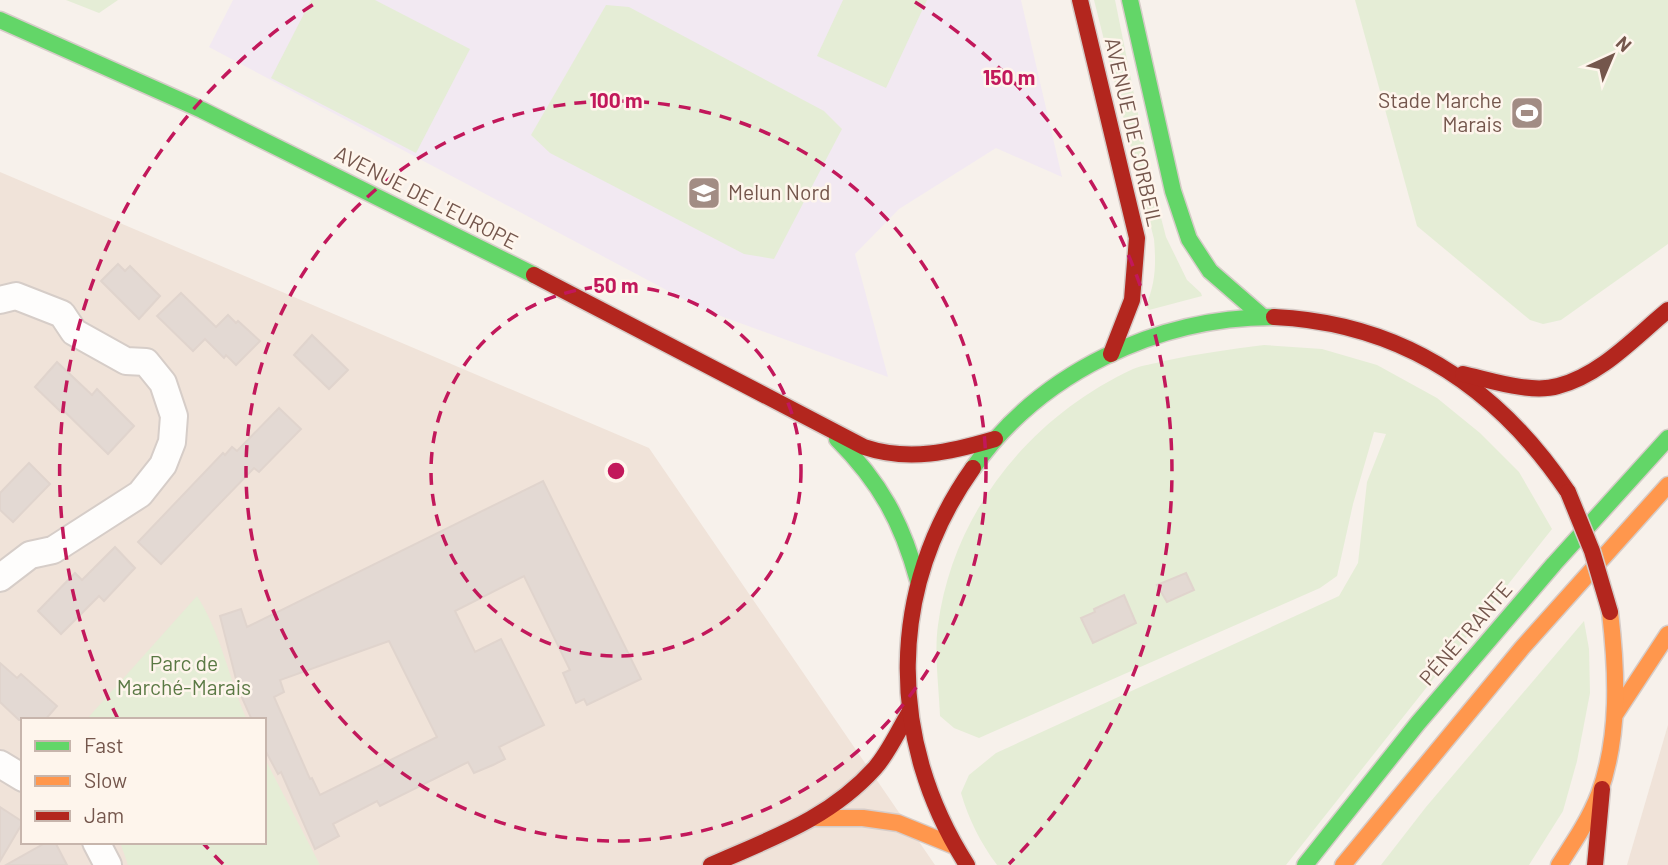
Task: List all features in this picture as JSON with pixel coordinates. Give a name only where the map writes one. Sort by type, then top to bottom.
[{"type":"main road","name":"AVENUE DE CORBEIL","points":[[1080,0],[1137,238],[1132,300],[1111,354]]},
{"type":"main road","points":[[1130,0],[1173,191],[1189,239],[1210,271],[1263,317]]},
{"type":"main road","name":"AVENUE DE L'EUROPE","points":[[0,20],[190,104],[467,241],[785,405],[826,429],[866,447],[904,456],[958,451],[995,439]]},
{"type":"main road","points":[[1453,372],[1523,387],[1558,387],[1593,372],[1668,310]]},
{"type":"main road","points":[[967,865],[952,845],[927,785],[909,713],[907,658],[918,581],[925,558],[955,496],[995,439],[1036,398],[1071,374],[1111,354],[1172,331],[1263,317],[1360,330],[1409,349],[1453,372],[1496,405],[1526,434],[1568,492],[1584,525],[1598,566],[1610,612],[1616,658],[1616,713],[1602,786],[1595,865]]},
{"type":"main road","name":"AVENUE DE L'EUROPE","points":[[826,429],[860,461],[887,496],[910,551],[918,581]]},
{"type":"main road","name":"PÉNÉTRANTE","points":[[1305,865],[1418,723],[1554,564],[1668,439]]},
{"type":"main road","points":[[1343,865],[1522,648],[1668,485]]},
{"type":"main road","points":[[1616,713],[1668,634]]},
{"type":"main road","points":[[711,865],[816,818],[848,794],[877,766],[909,713]]},
{"type":"main road","points":[[1559,865],[1578,835],[1602,786]]},
{"type":"main road","points":[[816,818],[863,818],[898,823],[952,845]]},
{"type":"street","points":[[0,300],[16,296],[62,314],[74,332],[126,361],[146,362],[163,383],[174,416],[172,442],[163,465],[140,494],[53,550],[30,555],[0,578]]},
{"type":"street","points":[[0,764],[21,777]]},
{"type":"street","points":[[97,844],[108,865]]},
{"type":"shaded area","name":"Melun Nord","points":[[233,0],[1021,0],[1062,177],[996,148],[899,209],[855,254],[888,377],[704,310],[209,47]]},
{"type":"shaded area","points":[[0,172],[649,448],[935,865],[0,865]]},
{"type":"shaded area","points":[[1668,725],[1668,865],[1627,865]]},
{"type":"green space","points":[[66,0],[118,0],[99,13]]},
{"type":"green space","points":[[311,0],[375,0],[470,49],[416,153],[271,78]]},
{"type":"green space","points":[[843,0],[927,0],[886,88],[817,56]]},
{"type":"green space","points":[[1094,0],[1115,0],[1152,183],[1166,237],[1187,280],[1202,296],[1149,310],[1146,306],[1152,289],[1154,239]]},
{"type":"green space","name":"Stade Marche Marais","points":[[1355,0],[1668,0],[1668,244],[1561,320],[1543,324],[1530,320],[1417,226]]},
{"type":"green space","points":[[606,5],[629,7],[824,111],[842,129],[774,259],[744,254],[550,153],[531,135]]},
{"type":"green space","points":[[1264,345],[1322,349],[1377,365],[1437,398],[1480,433],[1519,472],[1552,529],[1286,865],[997,865],[976,831],[961,793],[969,775],[996,753],[1339,596],[1358,563],[1367,482],[1386,434],[1374,432],[1353,504],[1337,576],[1320,588],[979,738],[954,728],[940,716],[937,636],[946,584],[960,544],[979,507],[1002,473],[1030,441],[1061,413],[1096,389],[1133,369],[1189,356]]},
{"type":"green space","name":"Parc de Marché-Marais","points":[[197,596],[219,641],[246,718],[88,718]]},
{"type":"green space","points":[[1584,621],[1589,649],[1590,693],[1577,761],[1563,811],[1529,865],[1381,865],[1426,807]]},
{"type":"green space","name":"Parc de Marché-Marais","points":[[266,761],[320,865],[128,865],[121,844],[266,844]]},
{"type":"building","points":[[118,264],[125,271],[130,266],[160,296],[139,319],[101,281]]},
{"type":"building","points":[[181,293],[216,327],[228,315],[260,341],[236,365],[226,355],[224,358],[205,339],[193,351],[157,316]]},
{"type":"building","points":[[312,335],[348,370],[329,389],[294,355]]},
{"type":"building","points":[[57,362],[92,395],[97,389],[134,426],[108,454],[35,387]]},
{"type":"building","points":[[279,408],[301,429],[259,472],[254,468],[161,564],[138,542],[223,453],[225,455],[232,447],[237,451]]},
{"type":"building","points":[[29,463],[50,484],[13,522],[0,510],[0,493]]},
{"type":"building","points":[[543,481],[641,679],[587,705],[584,699],[576,703],[563,673],[570,670],[524,576],[455,611],[475,652],[501,639],[544,725],[499,747],[505,759],[493,765],[474,773],[468,762],[380,806],[377,801],[333,824],[339,836],[315,849],[281,772],[278,774],[266,752],[266,718],[251,718],[239,691],[220,616],[241,609],[247,627]],"holes":[[[389,641],[437,737],[320,795],[312,778],[310,779],[274,697],[284,692],[280,680]]]},
{"type":"building","points":[[115,547],[135,568],[104,601],[99,596],[61,634],[38,611],[75,573],[82,580]]},
{"type":"building","points":[[1186,573],[1194,590],[1167,602],[1157,585]]},
{"type":"building","points":[[1124,595],[1136,623],[1093,643],[1081,618]]},
{"type":"building","points":[[0,663],[17,678],[21,674],[57,706],[47,718],[19,720],[0,702]]},
{"type":"building","points":[[0,807],[21,821],[21,825],[0,861]]},
{"type":"building","points":[[43,844],[56,844],[67,865],[6,865]]},
{"type":"traffic: fast","points":[[1130,0],[1173,191],[1189,239],[1210,271],[1263,317]]},
{"type":"traffic: fast","points":[[0,20],[202,110],[534,275]]},
{"type":"traffic: fast","points":[[973,468],[1000,434],[1032,404],[1067,378],[1105,356],[1145,339],[1187,327],[1274,317]]},
{"type":"traffic: fast","points":[[1305,865],[1418,723],[1554,564],[1668,438]]},
{"type":"traffic: fast","points":[[837,439],[866,471],[888,504],[905,540],[918,581]]},
{"type":"traffic: slow","points":[[1343,865],[1522,648],[1668,485]]},
{"type":"traffic: slow","points":[[1559,865],[1595,804],[1611,750],[1615,681],[1610,612]]},
{"type":"traffic: slow","points":[[1616,713],[1668,634]]},
{"type":"traffic: slow","points":[[816,818],[863,818],[898,823],[952,845]]},
{"type":"traffic: jam","points":[[1080,0],[1137,238],[1132,300],[1111,354]]},
{"type":"traffic: jam","points":[[534,275],[864,447],[897,454],[914,454],[962,448],[995,439]]},
{"type":"traffic: jam","points":[[1463,374],[1523,387],[1558,386],[1574,381],[1603,364],[1668,310]]},
{"type":"traffic: jam","points":[[1274,317],[1321,322],[1364,332],[1405,348],[1443,368],[1478,393],[1511,422],[1541,455],[1568,492]]},
{"type":"traffic: jam","points":[[967,865],[941,817],[922,767],[911,716],[908,665],[912,614],[925,564],[945,515],[973,468]]},
{"type":"traffic: jam","points":[[1568,492],[1592,551],[1610,612]]},
{"type":"traffic: jam","points":[[711,865],[778,836],[839,801],[880,762],[909,713]]},
{"type":"traffic: jam","points":[[1595,865],[1602,789]]},
{"type":"place","name":"Stade Marche Marais","points":[[1527,113]]},
{"type":"place","name":"Melun Nord","points":[[704,193]]}]
